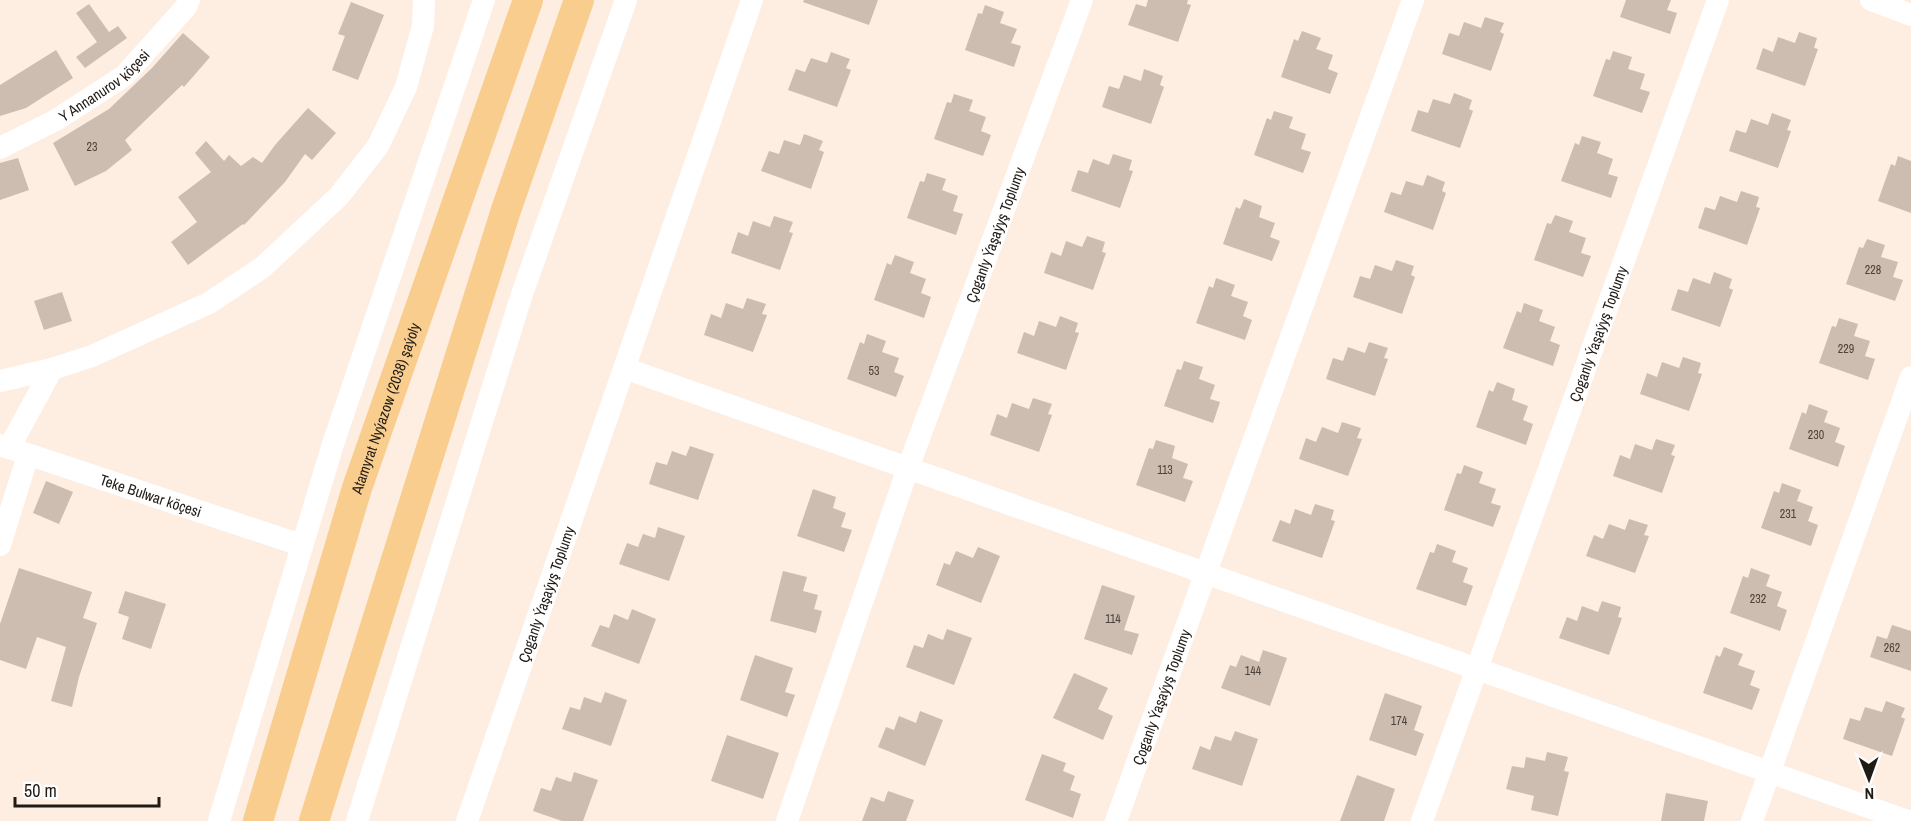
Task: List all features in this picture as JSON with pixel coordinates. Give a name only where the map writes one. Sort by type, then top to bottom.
[{"type":"main road","name":"Atamyrat Nyýazow (2038) şaýoly","points":[[258,821],[357,488],[528,0]]},
{"type":"main road","points":[[314,821],[506,210],[579,0]]},
{"type":"street","name":"Y Annanurov köçesi","points":[[0,148],[56,120],[124,76],[186,7],[189,0]]},
{"type":"street","points":[[0,381],[52,369],[92,356],[209,303],[263,267],[339,196],[378,146],[406,87],[423,26],[424,0]]},
{"type":"street","points":[[219,821],[301,545],[337,433],[484,0]]},
{"type":"street","points":[[357,821],[522,294],[626,0]]},
{"type":"street","name":"Çoganly Ýaşaýyş Toplumy","points":[[467,821],[752,0]]},
{"type":"street","name":"Çoganly Ýaşaýyş Toplumy","points":[[787,821],[908,468],[1082,0]]},
{"type":"street","name":"Çoganly Ýaşaýyş Toplumy","points":[[1116,821],[1413,0]]},
{"type":"street","name":"Çoganly Ýaşaýyş Toplumy","points":[[1422,821],[1718,0]]},
{"type":"street","points":[[1871,0],[1911,15]]},
{"type":"street","points":[[624,368],[1908,821]]},
{"type":"street","points":[[0,545],[12,449],[52,369]]},
{"type":"street","points":[[1752,821],[1911,377]]},
{"type":"street","name":"Teke Bulwar köçesi","points":[[12,449],[301,545]]},
{"type":"building","points":[[804,0],[878,0],[869,25],[803,2]]},
{"type":"building","points":[[1148,0],[1188,0],[1187,4],[1191,5],[1178,42],[1128,25],[1136,4],[1146,7]]},
{"type":"building","points":[[1626,0],[1671,0],[1667,10],[1677,13],[1670,34],[1620,17]]},
{"type":"building","points":[[351,2],[384,15],[358,80],[332,70],[345,36],[338,34]]},
{"type":"building","points":[[89,4],[109,32],[118,26],[127,38],[85,68],[76,57],[97,42],[76,13]]},
{"type":"building","points":[[985,5],[1004,12],[1000,23],[1017,29],[1011,43],[1021,46],[1014,67],[965,50],[978,13],[982,14]]},
{"type":"building","points":[[1485,17],[1504,23],[1500,32],[1504,34],[1491,71],[1442,54],[1449,33],[1459,36],[1464,22],[1481,28]]},
{"type":"building","points":[[1302,31],[1321,38],[1316,49],[1333,55],[1328,69],[1338,73],[1330,94],[1281,77],[1294,39],[1298,41]]},
{"type":"building","points":[[1799,32],[1817,38],[1814,48],[1818,49],[1805,86],[1756,69],[1763,48],[1773,52],[1778,37],[1795,43]]},
{"type":"building","points":[[183,33],[210,57],[184,87],[182,85],[125,140],[132,150],[106,171],[75,186],[53,143],[109,109],[152,68]]},
{"type":"building","points":[[56,50],[73,78],[26,108],[0,116],[0,85]]},
{"type":"building","points":[[1613,51],[1632,57],[1628,69],[1645,74],[1640,89],[1650,92],[1642,113],[1593,96],[1606,59],[1610,60]]},
{"type":"building","points":[[831,52],[850,59],[846,68],[851,70],[837,107],[788,90],[796,69],[805,72],[811,58],[827,63]]},
{"type":"building","points":[[1144,69],[1163,76],[1160,85],[1164,87],[1151,124],[1102,107],[1109,86],[1119,89],[1124,75],[1141,81]]},
{"type":"building","points":[[1454,93],[1472,100],[1469,109],[1473,111],[1460,148],[1411,131],[1418,110],[1428,113],[1433,99],[1450,104]]},
{"type":"building","points":[[954,94],[973,100],[969,111],[986,117],[981,131],[991,135],[983,156],[934,139],[947,102],[951,103]]},
{"type":"building","points":[[308,108],[336,133],[312,160],[305,154],[285,182],[244,225],[188,265],[171,242],[197,222],[178,197],[211,172],[195,153],[206,141],[224,161],[229,155],[241,166],[253,157],[262,163]]},
{"type":"building","points":[[1274,111],[1293,117],[1289,128],[1306,134],[1301,149],[1311,152],[1303,173],[1254,155],[1267,118],[1271,120]]},
{"type":"building","points":[[1772,113],[1791,120],[1787,130],[1791,131],[1778,168],[1729,151],[1736,130],[1746,133],[1751,119],[1768,125]]},
{"type":"building","points":[[804,134],[823,141],[819,150],[824,152],[811,189],[761,171],[769,151],[779,154],[784,140],[800,145]]},
{"type":"building","points":[[1582,136],[1601,142],[1597,153],[1613,159],[1608,174],[1618,177],[1611,198],[1561,181],[1575,143],[1579,145]]},
{"type":"building","points":[[1113,154],[1132,160],[1129,170],[1133,171],[1120,208],[1071,191],[1078,170],[1088,173],[1093,159],[1109,165]]},
{"type":"building","points":[[1898,156],[1911,161],[1911,213],[1878,201],[1891,164],[1895,166]]},
{"type":"building","points":[[18,158],[29,190],[0,200],[0,163]]},
{"type":"building","points":[[927,173],[946,179],[942,190],[958,196],[953,211],[963,214],[956,235],[907,218],[920,181],[924,182]]},
{"type":"building","points":[[1427,175],[1445,182],[1442,191],[1446,193],[1433,230],[1384,212],[1391,192],[1401,195],[1406,181],[1423,186]]},
{"type":"building","points":[[1741,191],[1759,197],[1756,207],[1760,208],[1747,245],[1698,228],[1705,207],[1715,210],[1720,196],[1737,202]]},
{"type":"building","points":[[1244,199],[1262,206],[1259,217],[1275,223],[1270,237],[1280,241],[1272,261],[1223,244],[1236,207],[1240,209]]},
{"type":"building","points":[[1555,215],[1573,221],[1569,232],[1586,238],[1581,253],[1591,256],[1583,277],[1534,260],[1547,223],[1551,224]]},
{"type":"building","points":[[774,216],[793,222],[789,232],[793,233],[780,270],[731,253],[738,232],[748,236],[753,221],[770,227]]},
{"type":"building","points":[[1087,236],[1105,242],[1102,252],[1106,253],[1093,290],[1044,273],[1051,252],[1061,256],[1066,241],[1082,247]]},
{"type":"building","points":[[1867,239],[1885,245],[1881,257],[1898,262],[1893,277],[1903,280],[1895,301],[1846,284],[1859,247],[1863,248]]},
{"type":"building","points":[[895,255],[914,262],[910,273],[926,279],[921,293],[931,297],[924,318],[874,300],[887,263],[891,265]]},
{"type":"building","points":[[1396,260],[1414,266],[1411,275],[1415,277],[1402,314],[1353,297],[1360,276],[1370,279],[1375,265],[1392,271]]},
{"type":"building","points":[[1714,272],[1732,279],[1729,288],[1733,290],[1720,327],[1671,310],[1678,289],[1688,292],[1693,278],[1710,284]]},
{"type":"building","points":[[1216,278],[1235,285],[1231,296],[1248,302],[1243,316],[1252,320],[1245,340],[1196,323],[1209,286],[1213,288]]},
{"type":"building","points":[[62,292],[72,321],[44,330],[34,301]]},
{"type":"building","points":[[747,298],[766,304],[762,314],[767,315],[753,352],[704,335],[711,314],[721,318],[726,303],[743,309]]},
{"type":"building","points":[[1524,303],[1543,310],[1539,321],[1555,327],[1550,341],[1560,345],[1553,366],[1503,348],[1517,311],[1521,313]]},
{"type":"building","points":[[1060,316],[1078,323],[1075,332],[1079,333],[1066,370],[1017,353],[1024,332],[1034,336],[1039,321],[1056,327]]},
{"type":"building","points":[[1839,318],[1858,324],[1854,336],[1870,341],[1865,356],[1875,359],[1868,380],[1819,363],[1832,326],[1836,327]]},
{"type":"building","points":[[867,334],[886,341],[882,352],[899,358],[894,372],[904,376],[896,397],[847,379],[860,342],[864,344]]},
{"type":"building","points":[[1369,342],[1388,348],[1384,358],[1388,359],[1375,396],[1326,379],[1333,358],[1343,361],[1348,347],[1365,353]]},
{"type":"building","points":[[1683,357],[1701,363],[1698,373],[1702,374],[1689,411],[1640,394],[1647,373],[1657,377],[1662,362],[1679,368]]},
{"type":"building","points":[[1184,361],[1203,367],[1199,379],[1215,385],[1210,399],[1220,402],[1213,423],[1164,406],[1177,369],[1181,370]]},
{"type":"building","points":[[1497,382],[1515,389],[1512,400],[1528,406],[1523,420],[1533,424],[1526,445],[1476,427],[1489,390],[1493,392]]},
{"type":"building","points":[[1033,398],[1052,404],[1048,414],[1052,415],[1039,452],[990,435],[997,414],[1007,418],[1012,403],[1029,409]]},
{"type":"building","points":[[1809,404],[1828,411],[1824,422],[1840,428],[1835,442],[1845,446],[1838,467],[1789,449],[1802,412],[1806,414]]},
{"type":"building","points":[[1342,422],[1361,428],[1357,438],[1362,439],[1348,476],[1299,459],[1306,438],[1316,442],[1322,427],[1338,433]]},
{"type":"building","points":[[1656,439],[1675,445],[1671,455],[1675,456],[1662,493],[1613,476],[1620,455],[1630,459],[1635,444],[1652,450]]},
{"type":"building","points":[[1156,440],[1175,446],[1172,458],[1188,464],[1183,478],[1193,481],[1185,502],[1136,485],[1149,448],[1153,449]]},
{"type":"building","points":[[690,446],[714,454],[698,500],[649,484],[656,462],[667,465],[672,451],[686,456]]},
{"type":"building","points":[[1464,465],[1483,472],[1479,483],[1496,489],[1491,503],[1501,506],[1493,527],[1444,510],[1457,473],[1461,474]]},
{"type":"building","points":[[46,481],[73,492],[59,524],[33,513]]},
{"type":"building","points":[[1782,483],[1801,490],[1797,501],[1813,507],[1808,521],[1818,525],[1811,546],[1761,528],[1774,491],[1779,493]]},
{"type":"building","points":[[813,489],[836,497],[833,508],[846,513],[841,527],[852,530],[844,552],[797,536]]},
{"type":"building","points":[[1315,504],[1334,510],[1331,520],[1335,521],[1322,558],[1272,541],[1280,520],[1290,524],[1295,509],[1311,515]]},
{"type":"building","points":[[1629,519],[1648,525],[1644,535],[1649,536],[1635,573],[1586,556],[1594,535],[1603,539],[1609,524],[1625,530]]},
{"type":"building","points":[[658,527],[685,536],[669,581],[619,564],[627,543],[638,547],[643,534],[655,538]]},
{"type":"building","points":[[1437,544],[1456,551],[1452,562],[1468,568],[1463,582],[1473,586],[1466,606],[1416,589],[1430,552],[1434,553]]},
{"type":"building","points":[[978,547],[1000,556],[981,603],[936,585],[944,563],[950,565],[956,551],[973,558]]},
{"type":"building","points":[[19,568],[92,592],[83,618],[97,623],[79,677],[72,707],[51,701],[66,647],[37,637],[26,669],[0,660],[0,624]]},
{"type":"building","points":[[1751,568],[1770,575],[1766,586],[1782,592],[1777,606],[1787,610],[1780,631],[1730,613],[1743,576],[1748,578]]},
{"type":"building","points":[[783,571],[807,577],[803,591],[818,595],[814,609],[822,611],[816,633],[770,621]]},
{"type":"building","points":[[1102,585],[1135,596],[1124,630],[1139,634],[1132,655],[1084,639]]},
{"type":"building","points":[[125,591],[166,604],[151,649],[122,639],[129,617],[118,613]]},
{"type":"building","points":[[1602,601],[1621,607],[1618,617],[1622,618],[1609,655],[1559,638],[1567,617],[1577,621],[1582,606],[1598,612]]},
{"type":"building","points":[[632,609],[656,619],[639,664],[591,646],[600,625],[609,628],[614,614],[628,620]]},
{"type":"building","points":[[1892,625],[1911,631],[1911,671],[1870,657],[1877,636],[1887,639]]},
{"type":"building","points":[[947,629],[972,638],[954,685],[906,667],[914,645],[923,648],[928,634],[943,640]]},
{"type":"building","points":[[1724,647],[1743,654],[1738,665],[1755,671],[1750,685],[1760,689],[1752,710],[1703,693],[1716,655],[1720,657]]},
{"type":"building","points":[[1263,650],[1287,658],[1270,706],[1221,688],[1230,665],[1236,667],[1241,655],[1259,662]]},
{"type":"building","points":[[755,655],[793,668],[785,692],[795,695],[787,717],[740,700]]},
{"type":"building","points":[[1074,673],[1108,688],[1098,709],[1113,716],[1103,740],[1053,718]]},
{"type":"building","points":[[605,692],[627,700],[611,746],[562,729],[570,707],[580,710],[584,697],[601,703]]},
{"type":"building","points":[[1385,693],[1422,706],[1414,730],[1424,734],[1416,756],[1369,740]]},
{"type":"building","points":[[1886,701],[1905,708],[1901,717],[1905,719],[1892,756],[1843,739],[1850,718],[1860,721],[1865,707],[1882,712]]},
{"type":"building","points":[[920,711],[943,720],[925,766],[878,747],[886,727],[894,730],[899,716],[916,723]]},
{"type":"building","points":[[1235,731],[1258,739],[1242,786],[1192,769],[1200,746],[1210,750],[1215,736],[1231,741]]},
{"type":"building","points":[[727,735],[779,753],[763,799],[711,781]]},
{"type":"building","points":[[1547,752],[1568,757],[1564,771],[1569,772],[1558,816],[1531,810],[1534,796],[1506,789],[1512,766],[1524,768],[1526,757],[1545,761]]},
{"type":"building","points":[[1042,754],[1066,763],[1063,771],[1075,776],[1070,790],[1081,794],[1073,818],[1025,800]]},
{"type":"building","points":[[574,772],[598,780],[583,821],[562,821],[533,811],[541,788],[551,791],[556,777],[571,782]]},
{"type":"building","points":[[1357,775],[1395,789],[1384,821],[1340,821]]},
{"type":"building","points":[[888,791],[914,800],[906,821],[862,821],[871,797],[884,802]]},
{"type":"building","points":[[1666,793],[1708,801],[1704,821],[1661,821]]}]
